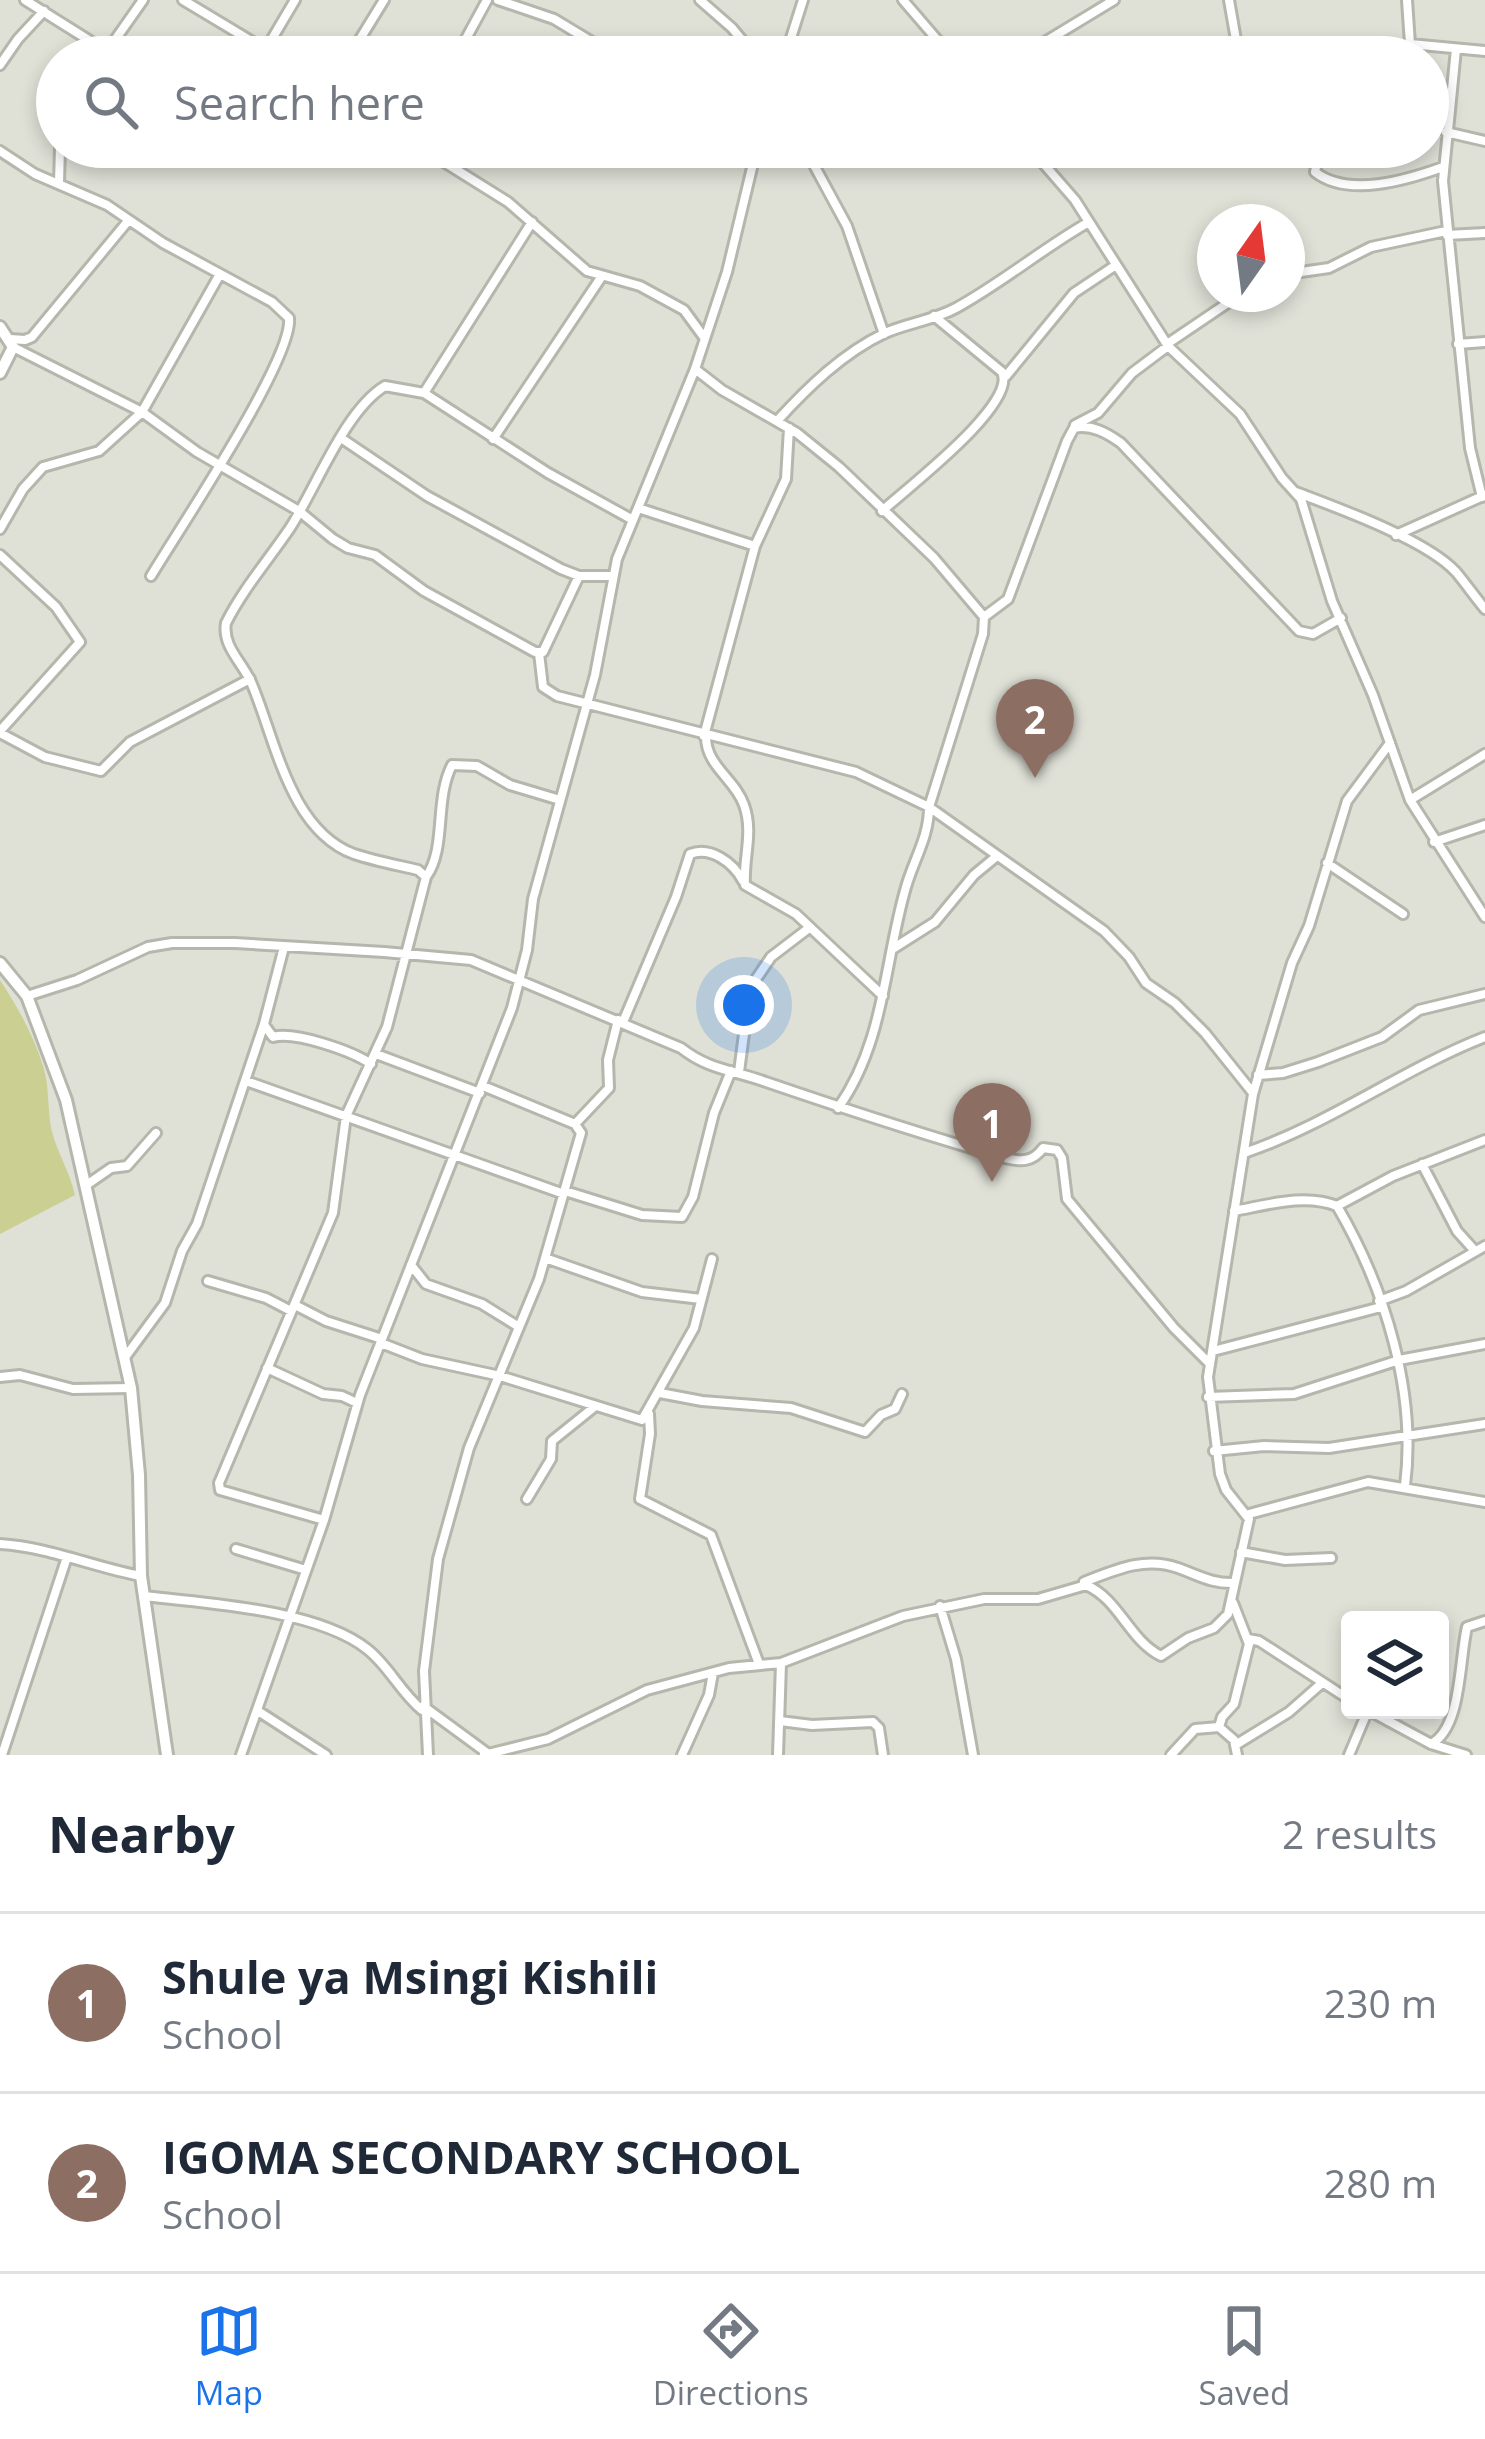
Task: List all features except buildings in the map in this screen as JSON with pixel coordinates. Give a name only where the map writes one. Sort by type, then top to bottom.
[{"type":"main road","points":[[0,327],[12,343],[0,373]]},
{"type":"main road","points":[[0,963],[27,996],[66,1100],[131,1388],[140,1475],[141,1576],[167,1755]]},
{"type":"street","points":[[26,0],[79,36]]},
{"type":"street","points":[[117,36],[142,0]]},
{"type":"street","points":[[183,0],[244,36]]},
{"type":"street","points":[[274,36],[295,0]]},
{"type":"street","points":[[362,36],[384,0]]},
{"type":"street","points":[[468,36],[488,0]]},
{"type":"street","points":[[499,0],[554,19],[582,36]]},
{"type":"street","points":[[700,0],[739,36]]},
{"type":"street","points":[[791,36],[802,0]]},
{"type":"street","points":[[903,0],[934,36]]},
{"type":"street","points":[[1055,36],[1114,0]]},
{"type":"street","points":[[1229,0],[1235,36]]},
{"type":"street","points":[[1407,0],[1409,36]]},
{"type":"street","points":[[0,65],[44,11]]},
{"type":"street","points":[[1449,48],[1485,51]]},
{"type":"street","points":[[1449,107],[1456,49]]},
{"type":"street","points":[[1449,133],[1485,141]]},
{"type":"street","points":[[0,151],[35,174],[107,205],[272,302],[289,317],[290,330],[253,407],[151,576]]},
{"type":"street","points":[[59,168],[59,184]]},
{"type":"street","points":[[452,168],[602,277],[656,293],[691,316],[704,338]]},
{"type":"street","points":[[241,1755],[324,1520],[357,1403],[482,1089],[520,980],[533,899],[586,705],[613,576],[695,368],[727,272],[752,168]]},
{"type":"street","points":[[816,168],[847,226],[884,334]]},
{"type":"street","points":[[1047,168],[1075,200],[1167,345],[1240,414],[1295,491],[1410,800],[1485,917]]},
{"type":"street","points":[[1316,168],[1315,172],[1333,182],[1399,180],[1440,168]]},
{"type":"street","points":[[1394,535],[1483,496],[1470,448],[1443,168]]},
{"type":"street","points":[[12,343],[32,337],[128,221]]},
{"type":"street","points":[[424,393],[532,222]]},
{"type":"street","points":[[777,421],[836,364],[884,334],[956,308],[1089,222]]},
{"type":"street","points":[[1305,271],[1329,268],[1371,248],[1447,233],[1485,233]]},
{"type":"street","points":[[882,511],[983,417],[1001,396],[1006,376],[1074,293],[1116,265]]},
{"type":"street","points":[[0,530],[23,489],[44,467],[99,451],[142,412],[220,274]]},
{"type":"street","points":[[493,439],[602,277]]},
{"type":"street","points":[[984,617],[1008,599],[1074,428],[1093,418],[1132,373],[1215,312]]},
{"type":"street","points":[[934,316],[1006,376]]},
{"type":"street","points":[[1459,344],[1485,342]]},
{"type":"street","points":[[12,343],[142,412],[299,511],[333,539],[375,555],[424,591],[539,653]]},
{"type":"street","points":[[695,368],[722,390],[789,428],[839,467],[934,558],[984,617],[983,634],[928,807],[926,835],[907,882],[863,1065],[838,1108]]},
{"type":"street","points":[[426,877],[418,870],[351,853],[310,817],[284,777],[271,728],[250,679],[226,640],[226,623],[341,438],[375,392],[385,386],[424,393],[633,520]]},
{"type":"street","points":[[743,882],[750,849],[748,816],[742,798],[711,759],[705,736],[755,547],[786,479],[789,428]]},
{"type":"street","points":[[1074,428],[1100,430],[1121,443],[1299,631],[1313,634],[1341,618]]},
{"type":"street","points":[[341,438],[427,496],[579,576],[613,576]]},
{"type":"street","points":[[1295,491],[1394,535],[1455,570],[1485,609]]},
{"type":"street","points":[[638,508],[755,547]]},
{"type":"street","points":[[0,555],[56,608],[80,642],[0,732],[45,757],[99,771],[130,742],[250,679]]},
{"type":"street","points":[[579,576],[550,641],[539,653],[539,678],[545,690],[586,705],[856,772],[928,807],[1117,942],[1146,983],[1188,1013],[1227,1056],[1253,1094]]},
{"type":"street","points":[[1476,598],[1485,590]]},
{"type":"street","points":[[1249,1514],[1222,1484],[1208,1397],[1253,1094],[1352,791],[1390,743]]},
{"type":"street","points":[[1410,800],[1485,754]]},
{"type":"street","points":[[324,1520],[218,1487],[333,1213],[346,1117],[387,1027],[426,877],[436,857],[440,800],[452,765],[477,766],[510,785],[560,800]]},
{"type":"street","points":[[1434,842],[1485,825]]},
{"type":"street","points":[[575,1124],[609,1088],[608,1060],[621,1021],[690,854],[702,851],[733,863],[743,882],[786,907],[883,996]]},
{"type":"street","points":[[893,949],[935,922],[974,875],[997,856]]},
{"type":"street","points":[[1327,863],[1403,914]]},
{"type":"street","points":[[246,1081],[565,1193],[642,1215],[682,1217],[694,1197],[714,1114],[735,1072],[750,988],[771,957],[808,928]]},
{"type":"street","points":[[411,940],[430,956]]},
{"type":"street","points":[[27,996],[77,980],[148,946],[236,943],[471,960],[681,1048],[702,1064],[1016,1160],[1036,1157],[1043,1148],[1057,1150],[1067,1199],[1174,1328],[1210,1364]]},
{"type":"street","points":[[124,1358],[165,1303],[182,1251],[197,1224],[264,1024],[284,947]]},
{"type":"street","points":[[1258,1075],[1318,1062],[1392,1032],[1419,1010],[1485,994]]},
{"type":"street","points":[[264,1024],[273,1037],[282,1034],[325,1043],[334,1051],[482,1089],[575,1124],[581,1132],[545,1258],[469,1448],[438,1559],[423,1709],[428,1755]]},
{"type":"street","points":[[1246,1152],[1331,1117],[1449,1050],[1485,1037]]},
{"type":"street","points":[[86,1186],[111,1168],[127,1166],[156,1133]]},
{"type":"street","points":[[1234,1211],[1293,1201],[1317,1200],[1337,1206],[1485,1140]]},
{"type":"street","points":[[1213,1351],[1380,1304],[1481,1250],[1457,1231],[1423,1164]]},
{"type":"street","points":[[1337,1206],[1399,1360],[1408,1436],[1405,1486]]},
{"type":"street","points":[[545,1258],[628,1288],[701,1299]]},
{"type":"street","points":[[712,1259],[694,1328],[649,1414],[640,1498],[711,1535],[759,1664]]},
{"type":"street","points":[[410,1264],[426,1284],[482,1304],[519,1327]]},
{"type":"street","points":[[208,1281],[459,1370],[500,1376],[636,1420],[649,1414]]},
{"type":"street","points":[[1208,1397],[1294,1394],[1399,1360],[1485,1344]]},
{"type":"street","points":[[267,1368],[323,1394],[357,1403]]},
{"type":"street","points":[[0,1377],[20,1376],[73,1389],[131,1388]]},
{"type":"street","points":[[660,1393],[791,1408],[865,1432],[881,1415],[895,1409],[902,1394]]},
{"type":"street","points":[[526,1498],[551,1460],[550,1444],[595,1407]]},
{"type":"street","points":[[1214,1451],[1264,1446],[1329,1448],[1485,1424]]},
{"type":"street","points":[[1249,1514],[1368,1482],[1485,1502]]},
{"type":"street","points":[[1078,1585],[1105,1595],[1147,1647],[1161,1656],[1214,1628],[1228,1614],[1249,1514]]},
{"type":"street","points":[[0,1544],[34,1546],[141,1576]]},
{"type":"street","points":[[236,1549],[307,1570]]},
{"type":"street","points":[[1241,1552],[1285,1560],[1330,1558]]},
{"type":"street","points":[[2,1755],[67,1558]]},
{"type":"street","points":[[144,1596],[291,1615],[337,1631],[369,1650],[404,1695],[486,1754],[548,1739],[647,1690],[713,1672],[781,1663],[870,1627],[940,1606],[999,1598],[1038,1599],[1142,1563],[1173,1566],[1215,1582],[1234,1582]]},
{"type":"street","points":[[1219,1727],[1234,1704],[1248,1639],[1233,1603]]},
{"type":"street","points":[[940,1606],[956,1659],[973,1755]]},
{"type":"street","points":[[1431,1744],[1443,1737],[1452,1720],[1468,1627],[1485,1622]]},
{"type":"street","points":[[1248,1639],[1258,1640],[1341,1695]]},
{"type":"street","points":[[778,1755],[781,1663]]},
{"type":"street","points":[[682,1755],[709,1695],[713,1672]]},
{"type":"street","points":[[1219,1727],[1237,1750],[1322,1683]]},
{"type":"street","points":[[257,1711],[326,1755]]},
{"type":"street","points":[[1349,1755],[1364,1719]]},
{"type":"street","points":[[1385,1719],[1431,1744],[1466,1755]]},
{"type":"street","points":[[780,1721],[812,1725],[873,1722],[879,1728],[883,1755]]},
{"type":"street","points":[[1171,1755],[1195,1729],[1219,1727]]},
{"type":"street","points":[[1179,1743],[1190,1755]]},
{"type":"green space","points":[[0,980],[39,1054],[52,1132],[75,1195],[0,1234]]},
{"type":"place","name":"IGOMA SECONDARY SCHOOL","points":[[1035,778]]},
{"type":"place","name":"Shule ya Msingi Kishili","points":[[992,1182]]}]
